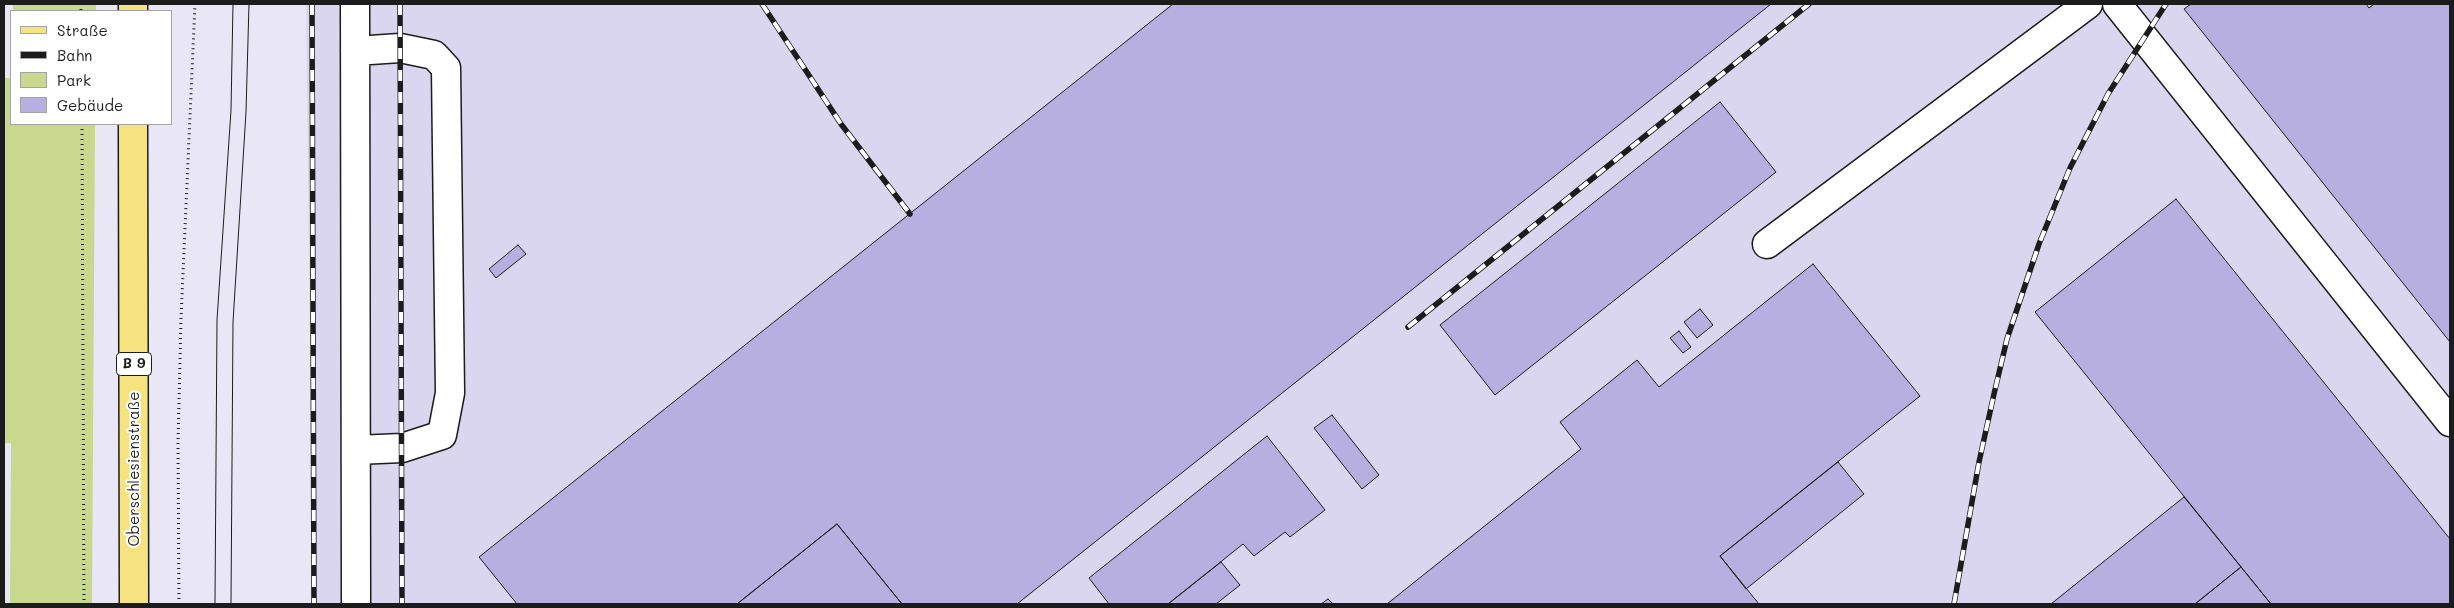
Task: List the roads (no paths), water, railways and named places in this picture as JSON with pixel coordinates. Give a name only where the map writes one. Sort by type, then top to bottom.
[{"type":"main road","name":"Oberschlesienstraße","points":[[134,125],[134,604]]},
{"type":"lane","points":[[355,4],[356,604]]},
{"type":"lane","points":[[1767,244],[2088,4]]},
{"type":"lane","points":[[2117,4],[2450,422]]},
{"type":"lane","points":[[355,51],[400,48],[434,55],[446,68],[450,393],[442,435],[402,448],[356,450]]},
{"type":"tram line","points":[[215,604],[217,320],[231,110],[233,4]]},
{"type":"tram line","points":[[231,604],[233,322],[246,112],[249,4]]},
{"type":"railway","points":[[312,4],[314,604]]},
{"type":"railway","points":[[400,4],[402,604]]},
{"type":"railway","points":[[762,4],[841,124],[910,214]]},
{"type":"railway","points":[[1408,327],[1809,4]]},
{"type":"railway","points":[[1954,604],[1979,462],[1994,394],[2007,339],[2039,244],[2070,168],[2108,94],[2166,4]]}]
